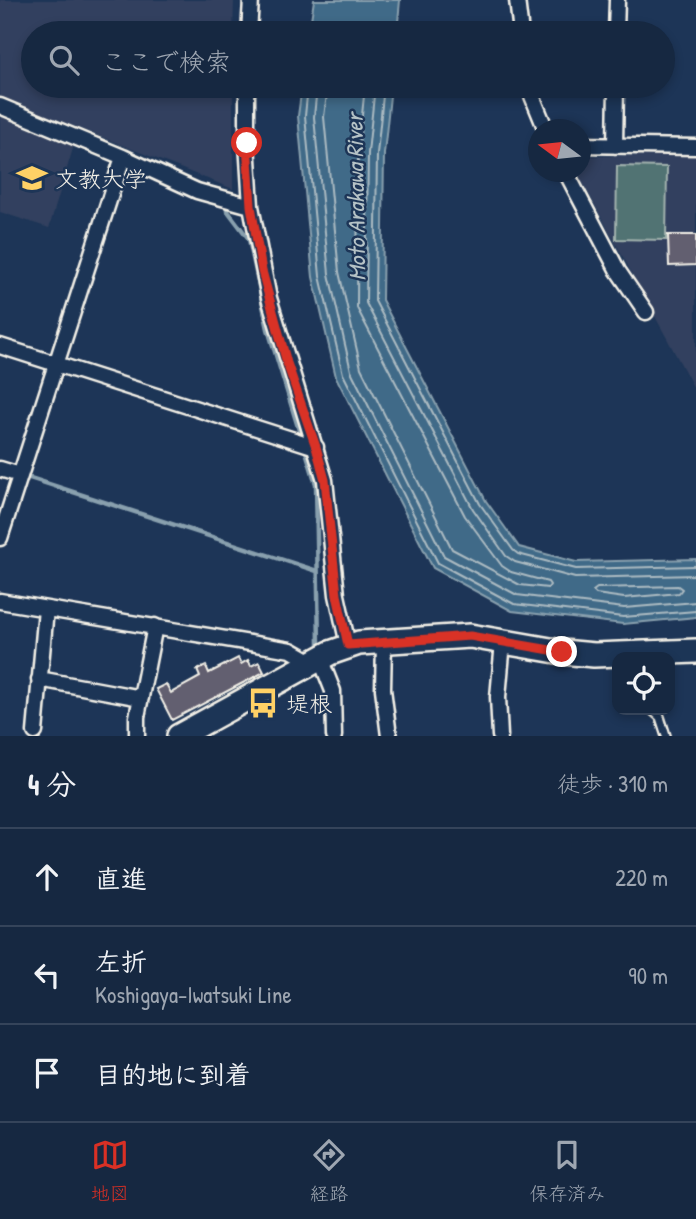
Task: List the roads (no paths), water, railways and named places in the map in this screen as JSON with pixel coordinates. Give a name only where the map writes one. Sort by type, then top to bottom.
[{"type":"main road","points":[[179,736],[348,645],[470,636],[573,653],[612,655]]},
{"type":"main road","points":[[675,653],[696,651]]},
{"type":"street","points":[[250,21],[251,0]]},
{"type":"street","points":[[517,0],[520,21]]},
{"type":"street","points":[[616,21],[617,0]]},
{"type":"street","points":[[247,98],[251,206],[269,298],[325,480],[337,595],[348,645]]},
{"type":"street","points":[[533,98],[542,119]]},
{"type":"street","points":[[615,146],[616,98]]},
{"type":"street","points":[[0,106],[197,191],[251,206]]},
{"type":"street","points":[[591,145],[696,147]]},
{"type":"street","points":[[0,538],[123,157]]},
{"type":"street","points":[[571,182],[618,271],[646,312]]},
{"type":"street","points":[[0,346],[316,447]]},
{"type":"street","points":[[0,469],[20,475]]},
{"type":"street","points":[[0,601],[291,650],[316,660],[333,691],[334,736]]},
{"type":"street","points":[[35,732],[46,608]]},
{"type":"street","points":[[137,736],[137,717],[155,626]]},
{"type":"street","points":[[384,642],[383,689],[389,736]]},
{"type":"street","points":[[500,736],[498,697],[503,642]]},
{"type":"street","points":[[39,679],[141,698]]},
{"type":"lane","points":[[658,715],[666,736]]},
{"type":"water","points":[[314,0],[400,0],[398,21],[311,21]]},
{"type":"water","name":"Moto Arakawa River","points":[[300,98],[390,98],[384,154],[382,300],[486,501],[519,547],[576,562],[696,559],[696,617],[623,624],[512,611],[433,568],[336,377],[313,277],[298,116]]},
{"type":"waterway","points":[[227,210],[249,239],[268,329],[302,440]]},
{"type":"waterway","points":[[305,448],[316,484],[319,644]]},
{"type":"waterway","points":[[30,478],[317,571]]},
{"type":"place","name":"文教大学","points":[[32,178]]},
{"type":"place","name":"堤根","points":[[263,703]]}]
